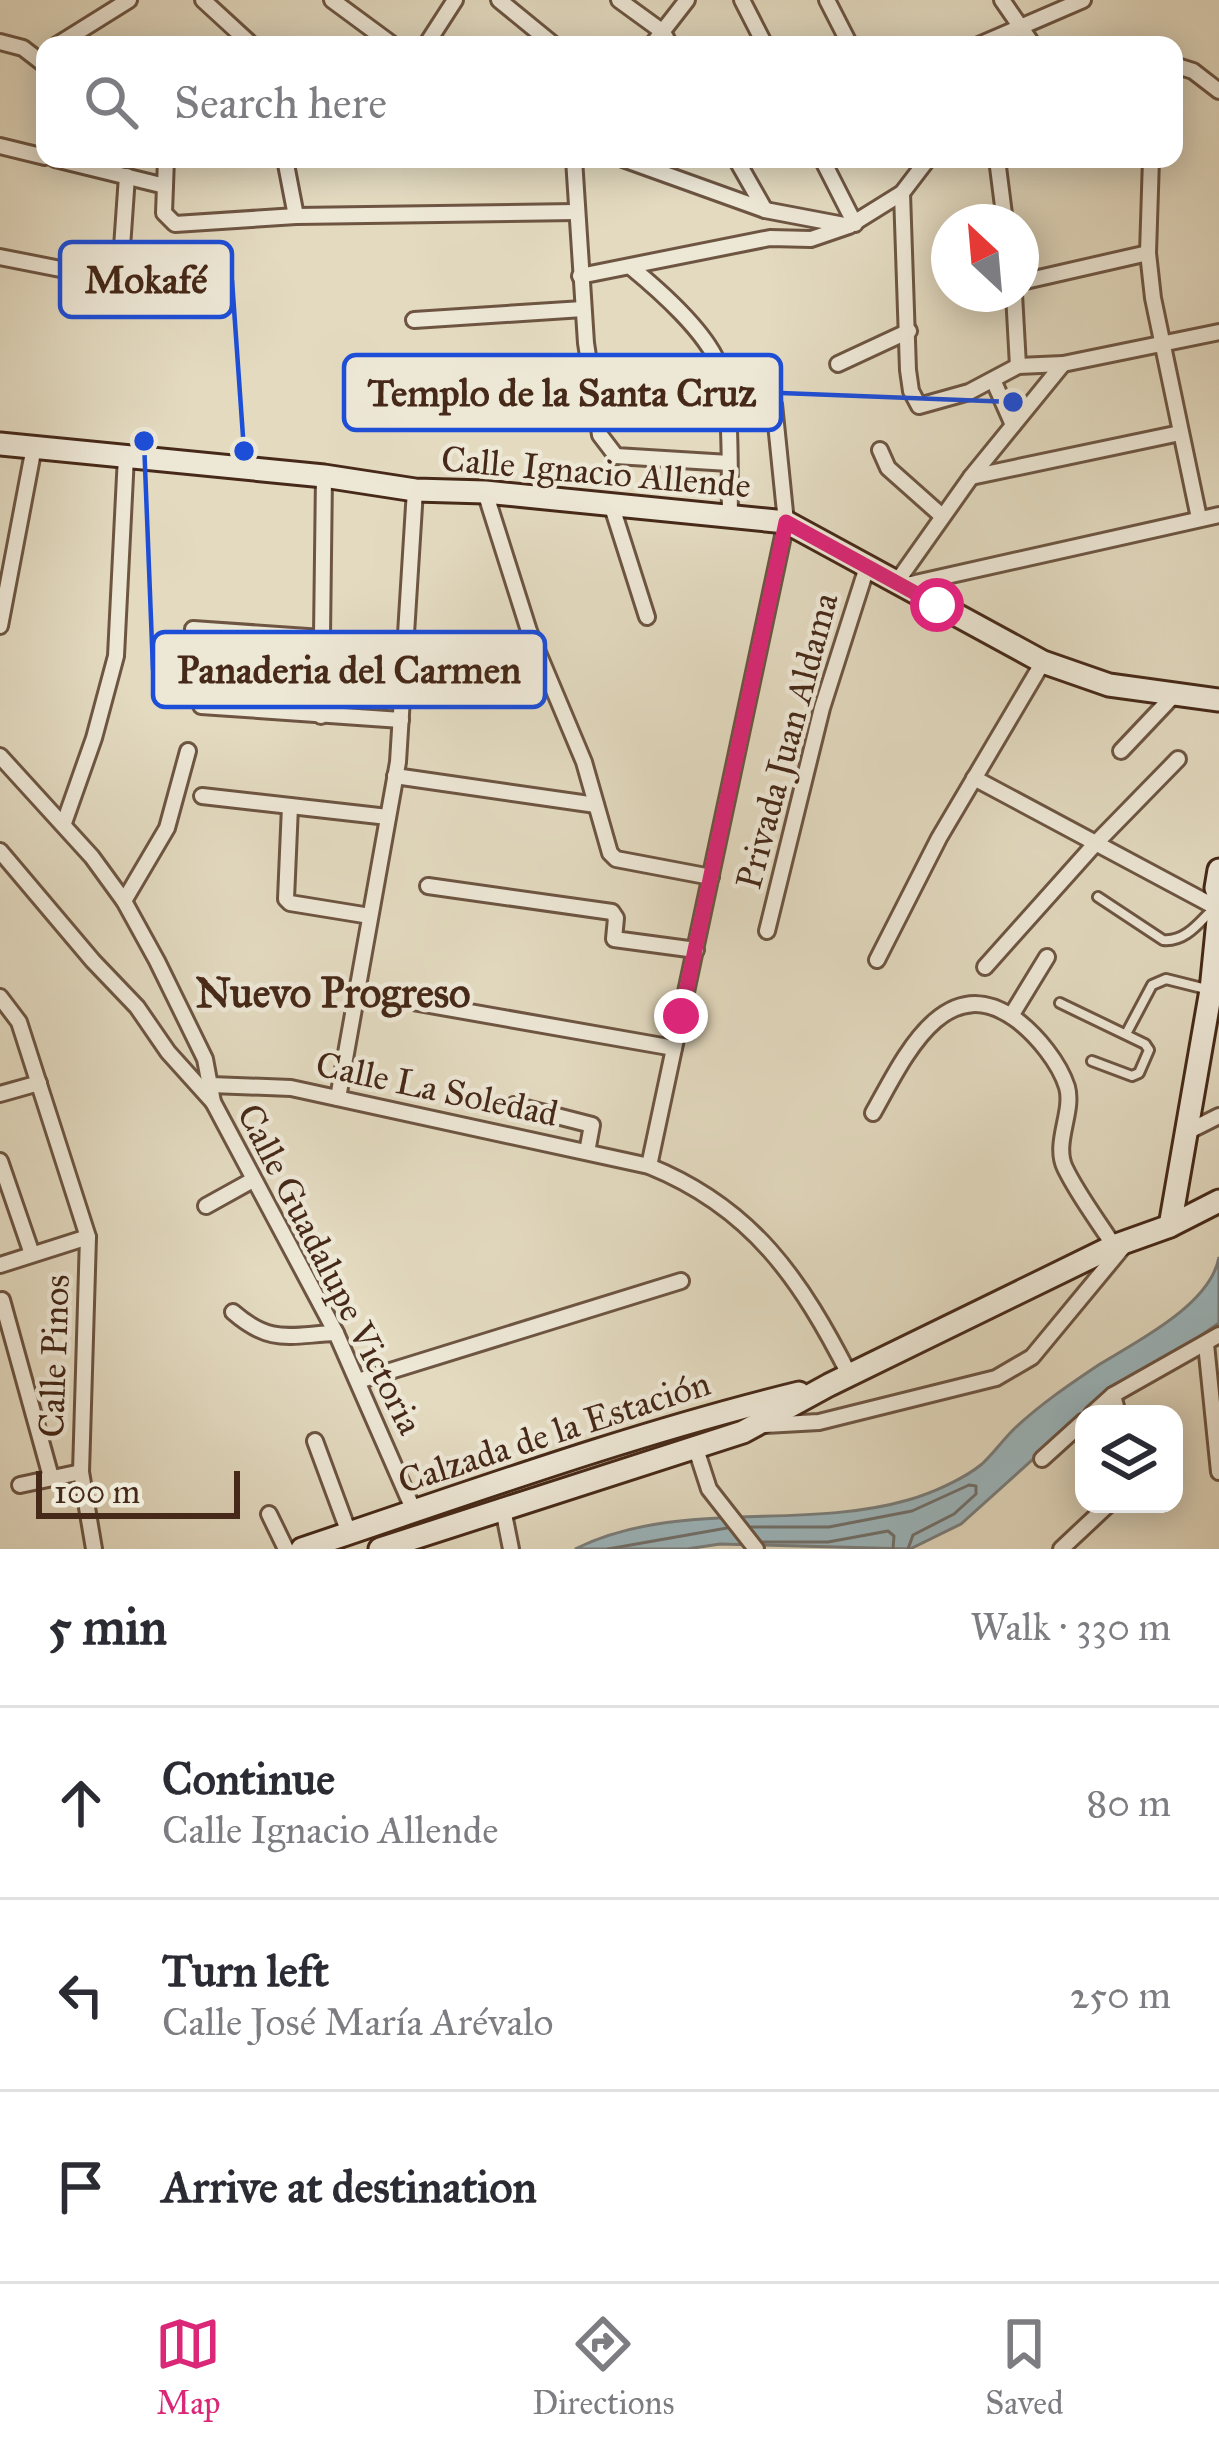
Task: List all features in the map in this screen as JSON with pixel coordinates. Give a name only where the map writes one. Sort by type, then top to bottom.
[{"type":"main road","name":"Calle Ignacio Allende","points":[[0,445],[324,476],[415,490],[485,492],[786,522],[1043,662],[1109,685],[1219,700]]},
{"type":"main road","points":[[1170,1226],[1211,990],[1219,870]]},
{"type":"main road","name":"Calzada de la Estación","points":[[380,1549],[750,1429],[839,1380],[1219,1201]]},
{"type":"main road","name":"Calzada de la Estación","points":[[302,1549],[518,1476],[839,1380]]},
{"type":"main road","points":[[736,1408],[750,1429]]},
{"type":"main road","points":[[503,1509],[518,1476]]},
{"type":"street","points":[[71,36],[129,0]]},
{"type":"street","points":[[203,0],[242,36]]},
{"type":"street","points":[[332,0],[381,36]]},
{"type":"street","points":[[432,36],[455,0]]},
{"type":"street","points":[[499,0],[543,36]]},
{"type":"street","points":[[619,0],[662,36]]},
{"type":"street","points":[[668,36],[687,0]]},
{"type":"street","points":[[742,0],[760,36]]},
{"type":"street","points":[[827,0],[845,36]]},
{"type":"street","points":[[1002,0],[1027,36]]},
{"type":"street","points":[[998,36],[1083,0]]},
{"type":"street","points":[[0,42],[36,55]]},
{"type":"street","points":[[1183,68],[1219,91]]},
{"type":"street","points":[[0,146],[36,155]]},
{"type":"street","points":[[93,168],[165,186]]},
{"type":"street","points":[[166,168],[164,213],[175,224],[296,216],[576,212]]},
{"type":"street","points":[[287,168],[296,216]]},
{"type":"street","points":[[574,168],[583,308],[600,434],[616,455],[729,463]]},
{"type":"street","points":[[657,168],[765,210],[852,225]]},
{"type":"street","points":[[741,168],[765,210]]},
{"type":"street","points":[[826,168],[852,225]]},
{"type":"street","points":[[580,276],[770,238],[812,238],[852,225],[902,193],[916,168]]},
{"type":"street","points":[[998,168],[1003,204]]},
{"type":"street","points":[[1151,168],[1148,253],[1199,518]]},
{"type":"street","points":[[0,257],[106,278],[120,276],[127,176]]},
{"type":"street","points":[[902,193],[908,370],[919,406],[994,382],[1018,366],[1064,364],[1219,332]]},
{"type":"street","points":[[770,238],[782,214]]},
{"type":"street","points":[[1039,278],[1148,253]]},
{"type":"street","points":[[632,268],[678,306],[718,362],[730,518]]},
{"type":"street","points":[[415,320],[583,308]]},
{"type":"street","points":[[1015,312],[1018,366]]},
{"type":"street","points":[[838,364],[909,331]]},
{"type":"street","points":[[899,584],[971,476],[1064,364]]},
{"type":"street","points":[[994,382],[1013,425]]},
{"type":"street","points":[[428,397],[597,400]]},
{"type":"street","points":[[649,1166],[786,522],[774,404]]},
{"type":"street","points":[[971,476],[1180,433]]},
{"type":"street","points":[[0,626],[34,447]]},
{"type":"street","points":[[880,450],[888,468],[942,515]]},
{"type":"street","points":[[64,823],[116,656],[126,456]]},
{"type":"street","points":[[321,716],[324,476]]},
{"type":"street","points":[[338,1098],[395,776],[415,490]]},
{"type":"street","points":[[485,492],[537,653],[584,762],[610,853],[616,859],[711,877]]},
{"type":"street","points":[[612,507],[647,617]]},
{"type":"street","points":[[899,584],[1219,515]]},
{"type":"street","name":"Privada Juan Aldama","points":[[767,931],[822,708],[867,566]]},
{"type":"street","points":[[193,629],[322,638]]},
{"type":"street","points":[[495,667],[537,653]]},
{"type":"street","points":[[877,960],[939,838],[1043,662]]},
{"type":"street","points":[[1121,751],[1175,694]]},
{"type":"street","points":[[201,706],[401,720]]},
{"type":"street","points":[[124,901],[167,828],[188,752]]},
{"type":"street","name":"Calle Guadalupe Victoria","points":[[0,756],[64,823],[124,901],[205,1059],[213,1102],[337,1333],[414,1511]]},
{"type":"street","points":[[986,967],[1178,759]]},
{"type":"street","points":[[395,776],[596,805]]},
{"type":"street","points":[[974,778],[1217,906]]},
{"type":"street","points":[[202,796],[388,817]]},
{"type":"street","points":[[290,806],[286,899],[370,916]]},
{"type":"street","points":[[0,851],[137,1006],[168,1052],[213,1102]]},
{"type":"street","points":[[428,886],[611,911],[616,918],[614,939],[696,950]]},
{"type":"street","points":[[1011,1016],[1047,957]]},
{"type":"street","points":[[356,992],[674,1048]]},
{"type":"street","name":"Calle Pinos","points":[[0,997],[19,1022],[88,1237],[81,1472],[94,1549]]},
{"type":"street","points":[[750,1429],[819,1422],[996,1378],[1033,1357],[1121,1244],[1064,1166],[1068,1089],[1036,1036],[1011,1016],[975,1004],[953,1008],[937,1018],[916,1038],[873,1114]]},
{"type":"street","points":[[0,1094],[39,1083]]},
{"type":"street","name":"Calle La Soledad","points":[[211,1085],[291,1088],[649,1166],[704,1195],[765,1244],[795,1277],[839,1380]]},
{"type":"street","points":[[514,1105],[592,1125],[587,1152]]},
{"type":"street","points":[[1183,1134],[1219,1116]]},
{"type":"street","points":[[0,1161],[32,1255]]},
{"type":"street","points":[[206,1205],[253,1180]]},
{"type":"street","points":[[0,1265],[88,1237]]},
{"type":"street","points":[[358,1381],[682,1281]]},
{"type":"street","points":[[2,1300],[51,1477]]},
{"type":"street","points":[[233,1312],[256,1331],[280,1336],[337,1333]]},
{"type":"street","points":[[1101,1405],[1212,1339],[1219,1472]]},
{"type":"street","points":[[1113,1395],[1116,1405]]},
{"type":"street","points":[[1042,1459],[1075,1428]]},
{"type":"street","points":[[315,1441],[349,1533]]},
{"type":"street","points":[[696,1449],[709,1489],[756,1549]]},
{"type":"street","points":[[20,1486],[81,1472]]},
{"type":"street","points":[[503,1509],[511,1549]]},
{"type":"street","points":[[1061,1549],[1099,1513]]},
{"type":"street","points":[[269,1514],[286,1549]]},
{"type":"lane","points":[[1098,898],[1163,940],[1176,942],[1217,906]]},
{"type":"lane","points":[[1126,1034],[1153,985],[1174,980],[1211,990]]},
{"type":"lane","points":[[1060,1003],[1145,1044],[1148,1050],[1139,1073],[1132,1076],[1091,1060]]},
{"type":"water","points":[[1219,1257],[1219,1323],[1111,1389],[1093,1405],[1075,1405],[1075,1421],[961,1524],[910,1549],[720,1544],[687,1549],[575,1549],[655,1524],[867,1509],[947,1485],[982,1464],[1055,1395],[1188,1305],[1213,1274]]},
{"type":"place","name":"Templo de la Santa Cruz","points":[[1013,402]]},
{"type":"place","name":"Panaderia del Carmen","points":[[144,441]]},
{"type":"place","name":"Mokafé","points":[[244,451]]},
{"type":"district","name":"Nuevo Progreso","points":[[333,993]]},
{"type":"route","points":[[681,1016],[786,522],[937,605]]}]
